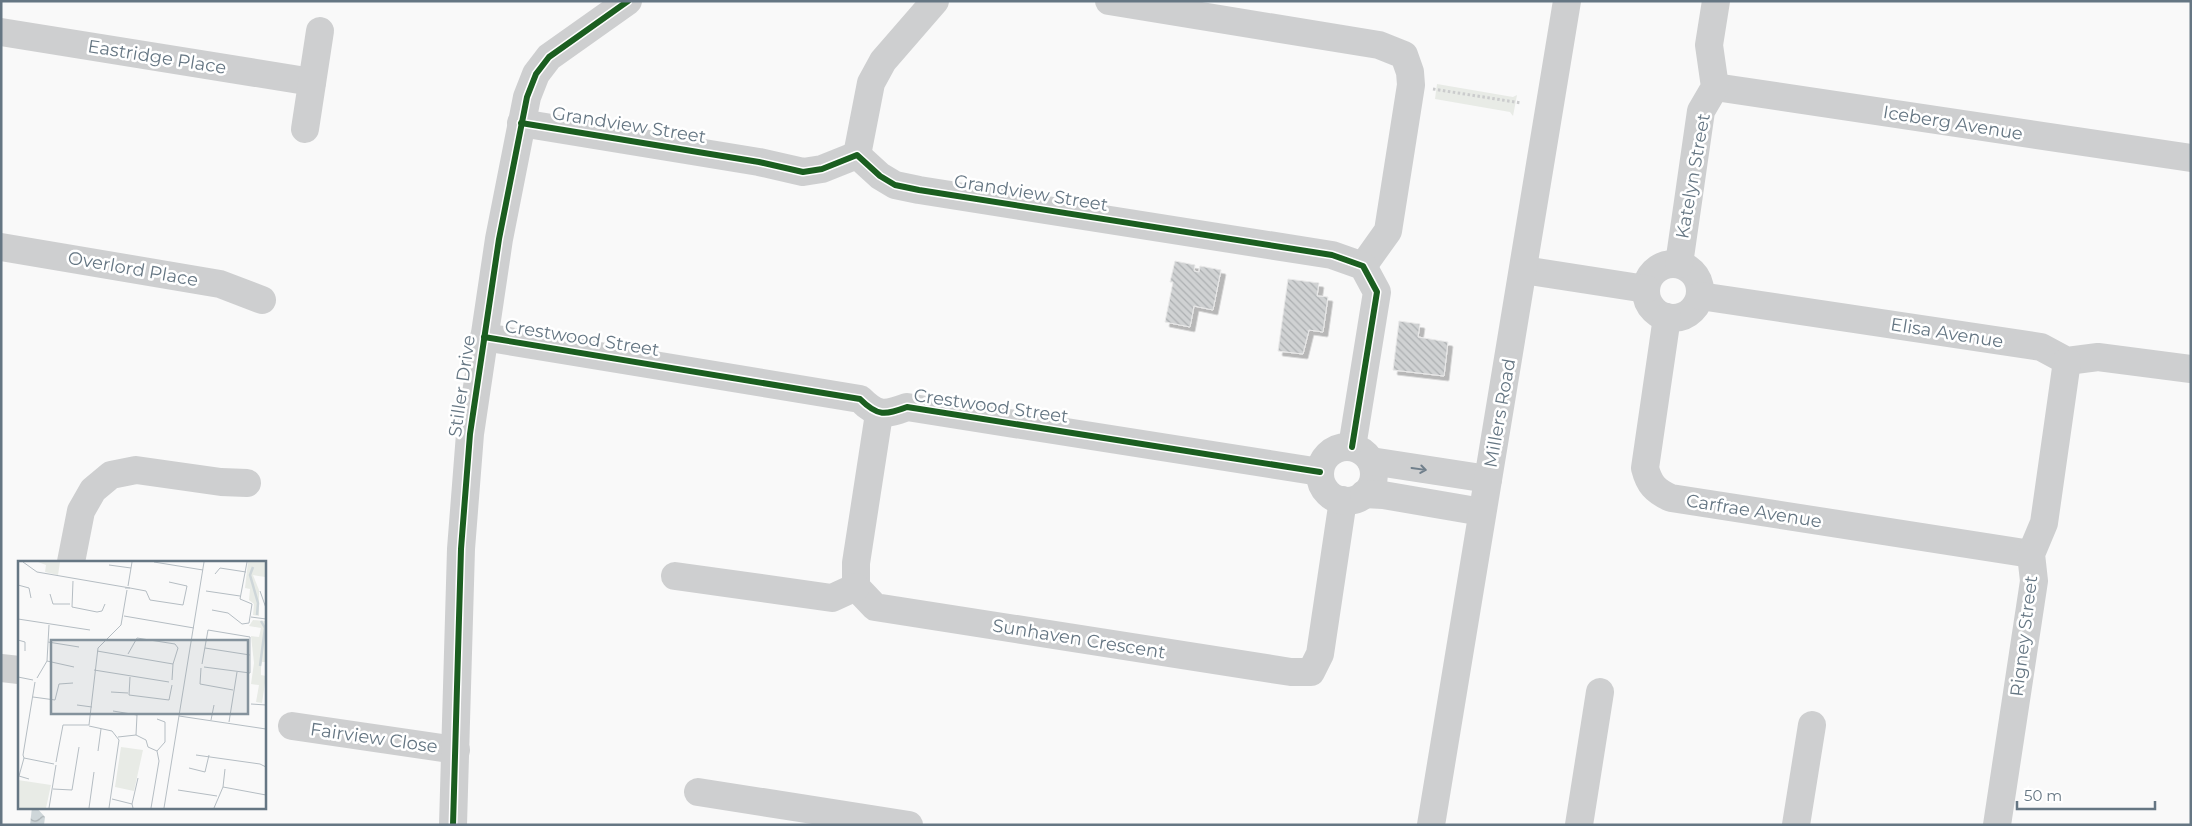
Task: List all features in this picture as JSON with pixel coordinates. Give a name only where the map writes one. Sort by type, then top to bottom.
[{"type":"street","name":"Stiller Drive","points":[[453,825],[463,515],[470,434],[499,239],[521,123],[530,85],[542,64],[549,57],[628,1]]},
{"type":"street","points":[[857,156],[871,83],[884,61],[935,1]]},
{"type":"street","points":[[1109,1],[1379,45],[1404,55],[1410,72],[1411,85],[1388,231],[1363,266],[1377,292],[1362,454],[1374,469],[1374,478],[1370,487],[1354,497]]},
{"type":"street","name":"Millers Road","points":[[1431,825],[1568,1]]},
{"type":"street","points":[[1715,87],[1709,45],[1716,1]]},
{"type":"street","points":[[305,129],[320,31]]},
{"type":"street","name":"Eastridge Place","points":[[1,32],[312,82]]},
{"type":"street","name":"Iceberg Avenue","points":[[1715,87],[2191,158]]},
{"type":"street","name":"Katelyn Street","points":[[1679,264],[1701,111],[1715,87]]},
{"type":"street","name":"Grandview Street","points":[[521,123],[759,162],[803,172],[822,169],[857,156],[880,176],[895,185],[1332,255],[1363,266]]},
{"type":"street","name":"Overlord Place","points":[[1,247],[220,284],[262,300]]},
{"type":"street","points":[[1679,264],[1687,267],[1698,279],[1700,296],[1697,304],[1684,316],[1667,317],[1658,314],[1651,307],[1647,299],[1646,290],[1648,280],[1660,266],[1679,264]]},
{"type":"street","points":[[1524,270],[1646,290]]},
{"type":"street","name":"Elisa Avenue","points":[[1700,296],[2041,347],[2067,361]]},
{"type":"street","name":"Carfrae Avenue","points":[[1667,317],[1645,468],[1649,482],[1658,493],[1680,500],[2031,554]]},
{"type":"street","name":"Crestwood Street","points":[[484,337],[860,399],[879,414],[907,407],[1320,472]]},
{"type":"street","points":[[2067,361],[2098,357],[2191,368]]},
{"type":"street","name":"Rigney Street","points":[[1997,825],[2034,581],[2031,554],[2044,523],[2067,361]]},
{"type":"street","points":[[675,576],[832,598],[856,587],[856,563],[879,414]]},
{"type":"street","points":[[1482,512],[1383,495],[1354,497],[1329,493],[1321,480],[1320,472],[1322,463],[1335,450],[1343,447],[1362,454],[1488,479]]},
{"type":"street","points":[[71,561],[81,511],[93,490],[112,475],[136,470],[221,482],[247,483]]},
{"type":"street","name":"Sunhaven Crescent","points":[[856,587],[875,607],[1291,672],[1311,672],[1320,654],[1354,497]]},
{"type":"street","points":[[1,668],[18,670]]},
{"type":"street","points":[[1578,825],[1600,692]]},
{"type":"street","name":"Fairview Close","points":[[292,726],[456,750]]},
{"type":"street","points":[[1796,825],[1812,726]]},
{"type":"street","points":[[698,792],[909,825]]},
{"type":"path","points":[[1411,85],[1521,103]]},
{"type":"shaded area","points":[[1437,84],[1513,97],[1517,95],[1513,116],[1510,112],[1435,99]]},
{"type":"water","points":[[32,808],[37,808],[45,817],[44,825],[30,825]]},
{"type":"building","points":[[1175,261],[1195,265],[1194,271],[1199,272],[1200,266],[1221,270],[1213,310],[1194,306],[1190,327],[1165,322],[1173,282],[1170,282]]},
{"type":"building","points":[[1288,279],[1319,283],[1317,296],[1328,297],[1323,332],[1309,330],[1303,354],[1278,351]]},
{"type":"building","points":[[1399,321],[1420,324],[1418,337],[1448,342],[1444,376],[1393,370]]},
{"type":"cycle path","points":[[453,825],[461,549],[470,434],[499,239],[527,97],[536,74],[549,57],[628,1]]},
{"type":"cycle path","points":[[521,123],[759,162],[803,172],[822,169],[857,155],[880,176],[895,185],[1332,255],[1363,266],[1377,292],[1352,447]]},
{"type":"cycle path","points":[[484,337],[860,399],[872,409],[882,413],[893,412],[907,407],[1320,472]]}]
